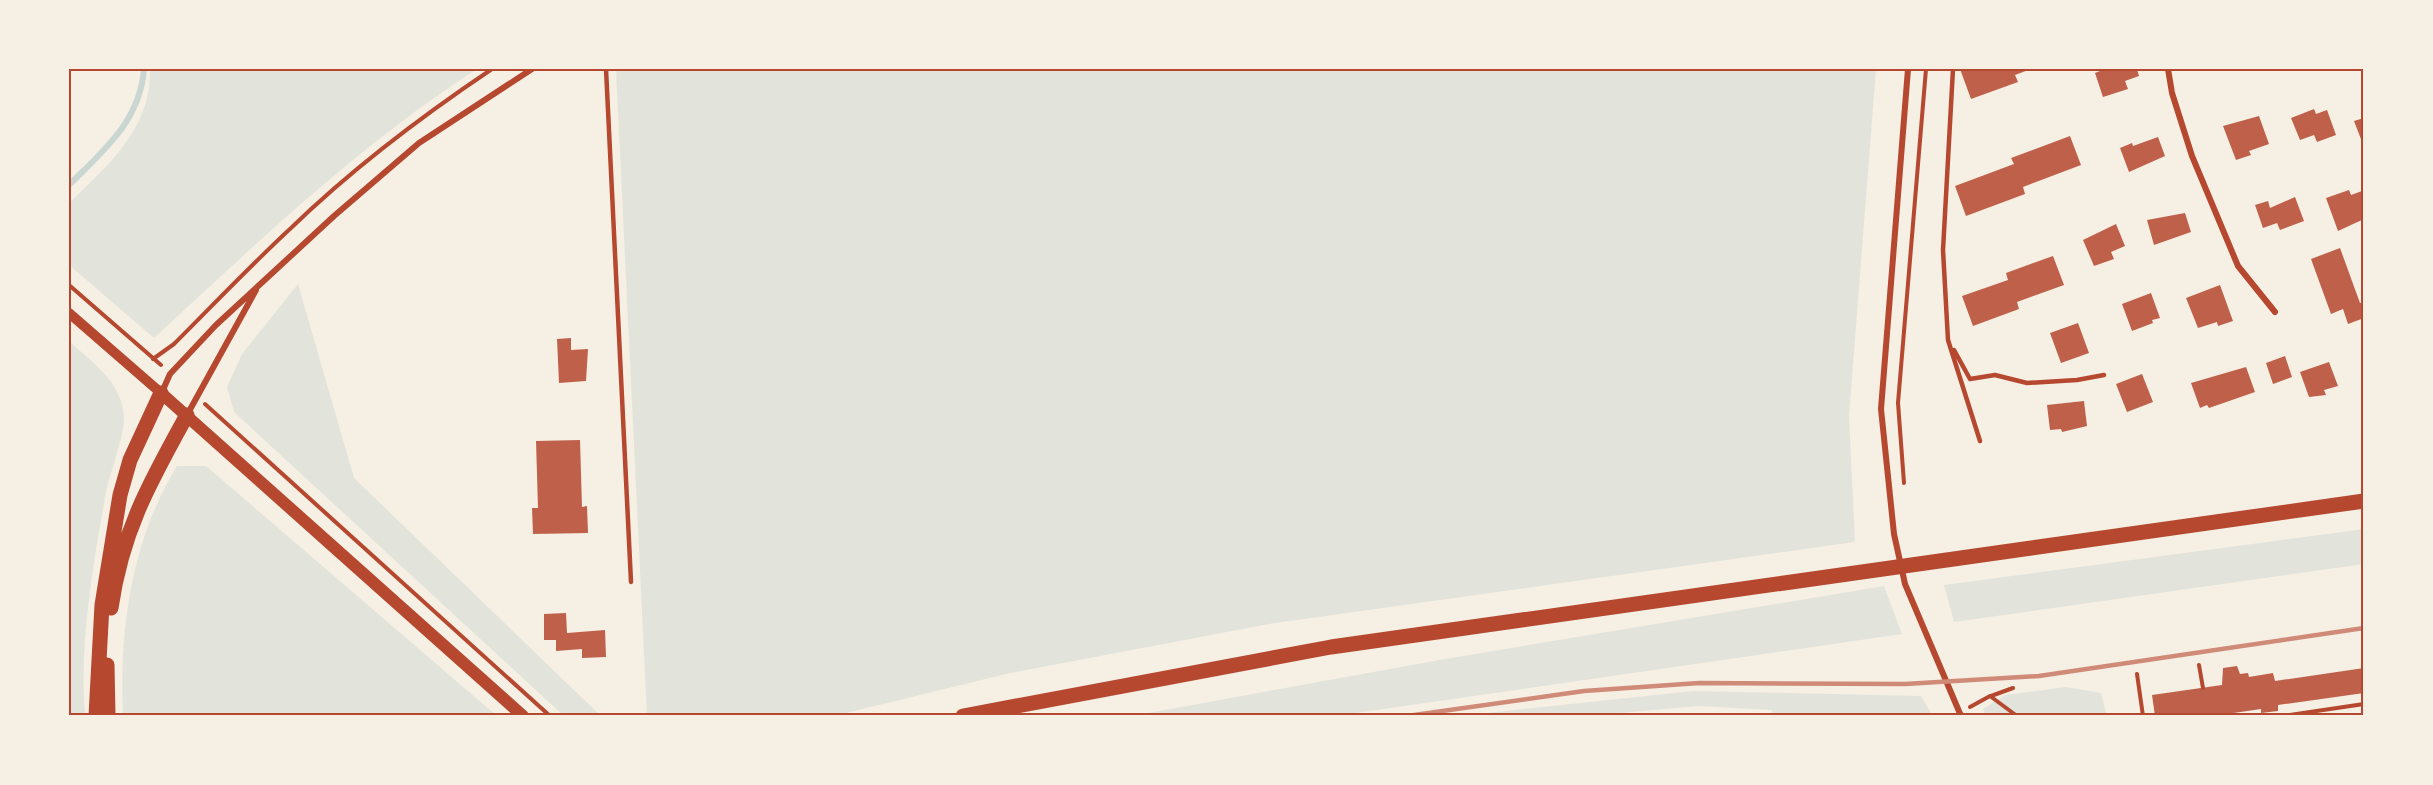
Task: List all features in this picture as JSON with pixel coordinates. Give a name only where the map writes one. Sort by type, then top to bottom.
[{"type":"main road","points":[[96,716],[102,605],[120,495],[130,460],[161,393],[523,716]]},
{"type":"main road","points":[[108,716],[107,674],[112,606],[125,540],[148,484],[187,415]]},
{"type":"main road","points":[[963,716],[1343,645],[2364,501]]},
{"type":"street","points":[[69,313],[161,393],[170,374],[216,325],[419,142],[532,69]]},
{"type":"street","points":[[1908,69],[1881,409],[1894,534],[1905,584],[1962,713]]},
{"type":"street","points":[[2168,69],[2172,93],[2192,156],[2238,266],[2276,312]]},
{"type":"street","points":[[187,415],[259,285]]},
{"type":"lane","points":[[606,69],[631,582]]},
{"type":"lane","points":[[1953,69],[1943,250],[1948,340],[1980,441]]},
{"type":"lane","points":[[1948,340],[1970,379],[1995,375],[2028,383],[2077,380],[2104,375]]},
{"type":"path","points":[[153,359],[174,344],[292,226],[327,196],[406,132],[492,69]]},
{"type":"path","points":[[1904,483],[1898,403],[1926,69]]},
{"type":"path","points":[[69,285],[170,374]]},
{"type":"path","points":[[196,396],[550,716]]},
{"type":"path","points":[[2199,665],[2203,688]]},
{"type":"path","points":[[2137,674],[2143,716]]},
{"type":"path","points":[[1962,713],[1990,696],[2013,688]]},
{"type":"path","points":[[1990,696],[2017,716]]},
{"type":"path","points":[[2283,716],[2364,704]]},
{"type":"shaded area","points":[[150,69],[477,69],[433,98],[350,162],[270,231],[154,338],[69,265],[69,203],[112,160],[136,127],[149,90]]},
{"type":"shaded area","points":[[616,69],[1876,69],[1849,416],[1855,542],[1269,624],[1006,674],[834,716],[647,716]]},
{"type":"shaded area","points":[[298,284],[354,478],[601,716],[564,716],[234,412],[227,387],[242,354]]},
{"type":"shaded area","points":[[69,341],[112,383],[118,393],[124,417],[120,443],[106,492],[88,604],[84,660],[85,716],[69,716]]},
{"type":"shaded area","points":[[177,466],[206,466],[497,716],[123,716],[123,651],[131,587],[149,525],[161,495]]},
{"type":"shaded area","points":[[2364,529],[2364,564],[1954,622],[1944,585]]},
{"type":"shaded area","points":[[1884,586],[1902,634],[1335,716],[1132,716],[1445,659]]},
{"type":"shaded area","points":[[2066,687],[2101,693],[2107,716],[1986,716],[1983,709],[2005,695]]},
{"type":"shaded area","points":[[1693,691],[1921,696],[1933,716],[1773,716],[1772,710],[1698,706],[1587,716],[1459,716]]},
{"type":"building","points":[[1960,69],[2031,69],[2015,75],[2018,82],[1971,99]]},
{"type":"building","points":[[2105,69],[2137,69],[2139,76],[2125,81],[2128,89],[2103,97],[2095,73]]},
{"type":"building","points":[[2314,109],[2316,114],[2327,110],[2336,135],[2317,142],[2314,135],[2300,140],[2291,118]]},
{"type":"building","points":[[2259,116],[2269,144],[2249,151],[2251,155],[2236,160],[2223,126]]},
{"type":"building","points":[[2364,118],[2364,147],[2354,121]]},
{"type":"building","points":[[2070,136],[2081,165],[2023,187],[2025,194],[1966,216],[1955,186],[2014,164],[2011,158]]},
{"type":"building","points":[[2158,137],[2165,156],[2129,172],[2120,148]]},
{"type":"building","points":[[2349,190],[2351,195],[2362,191],[2364,219],[2338,231],[2326,198]]},
{"type":"building","points":[[2295,197],[2304,221],[2280,230],[2277,223],[2263,228],[2255,205],[2268,201],[2270,208]]},
{"type":"building","points":[[2185,213],[2191,232],[2154,245],[2147,220]]},
{"type":"building","points":[[2116,224],[2125,246],[2111,252],[2114,259],[2094,266],[2083,240]]},
{"type":"building","points":[[2340,248],[2360,303],[2364,302],[2364,318],[2348,324],[2343,309],[2331,314],[2311,259]]},
{"type":"building","points":[[2053,256],[2064,285],[2017,302],[2019,309],[1973,326],[1962,296],[2008,280],[2006,273]]},
{"type":"building","points":[[2220,285],[2233,321],[2218,326],[2217,322],[2198,328],[2186,298]]},
{"type":"building","points":[[2151,293],[2160,318],[2132,331],[2122,304]]},
{"type":"building","points":[[2078,323],[2089,353],[2061,363],[2050,333]]},
{"type":"building","points":[[571,338],[571,350],[588,349],[586,381],[559,383],[557,339]]},
{"type":"building","points":[[2285,356],[2292,377],[2273,384],[2266,363]]},
{"type":"building","points":[[2329,362],[2338,386],[2324,390],[2326,395],[2309,397],[2300,372]]},
{"type":"building","points":[[2246,367],[2255,392],[2209,408],[2207,405],[2200,408],[2191,383]]},
{"type":"building","points":[[2142,374],[2153,402],[2127,412],[2116,384]]},
{"type":"building","points":[[2084,401],[2087,426],[2062,432],[2061,429],[2050,430],[2047,405]]},
{"type":"building","points":[[580,440],[582,507],[587,506],[588,533],[533,534],[532,508],[538,508],[536,441]]},
{"type":"building","points":[[566,613],[567,633],[605,630],[606,657],[582,658],[582,649],[556,651],[556,640],[544,640],[544,614]]},
{"type":"building","points":[[2237,666],[2240,674],[2248,673],[2249,677],[2273,673],[2275,681],[2364,668],[2364,693],[2278,705],[2278,711],[2261,713],[2261,709],[2213,716],[2155,716],[2152,695],[2222,685],[2223,668]]},
{"type":"waterway","points":[[69,185],[107,147],[128,119],[136,104],[144,69]]},
{"type":"railway","points":[[1407,716],[1584,691],[1699,683],[1905,684],[2039,676],[2364,628]]}]
